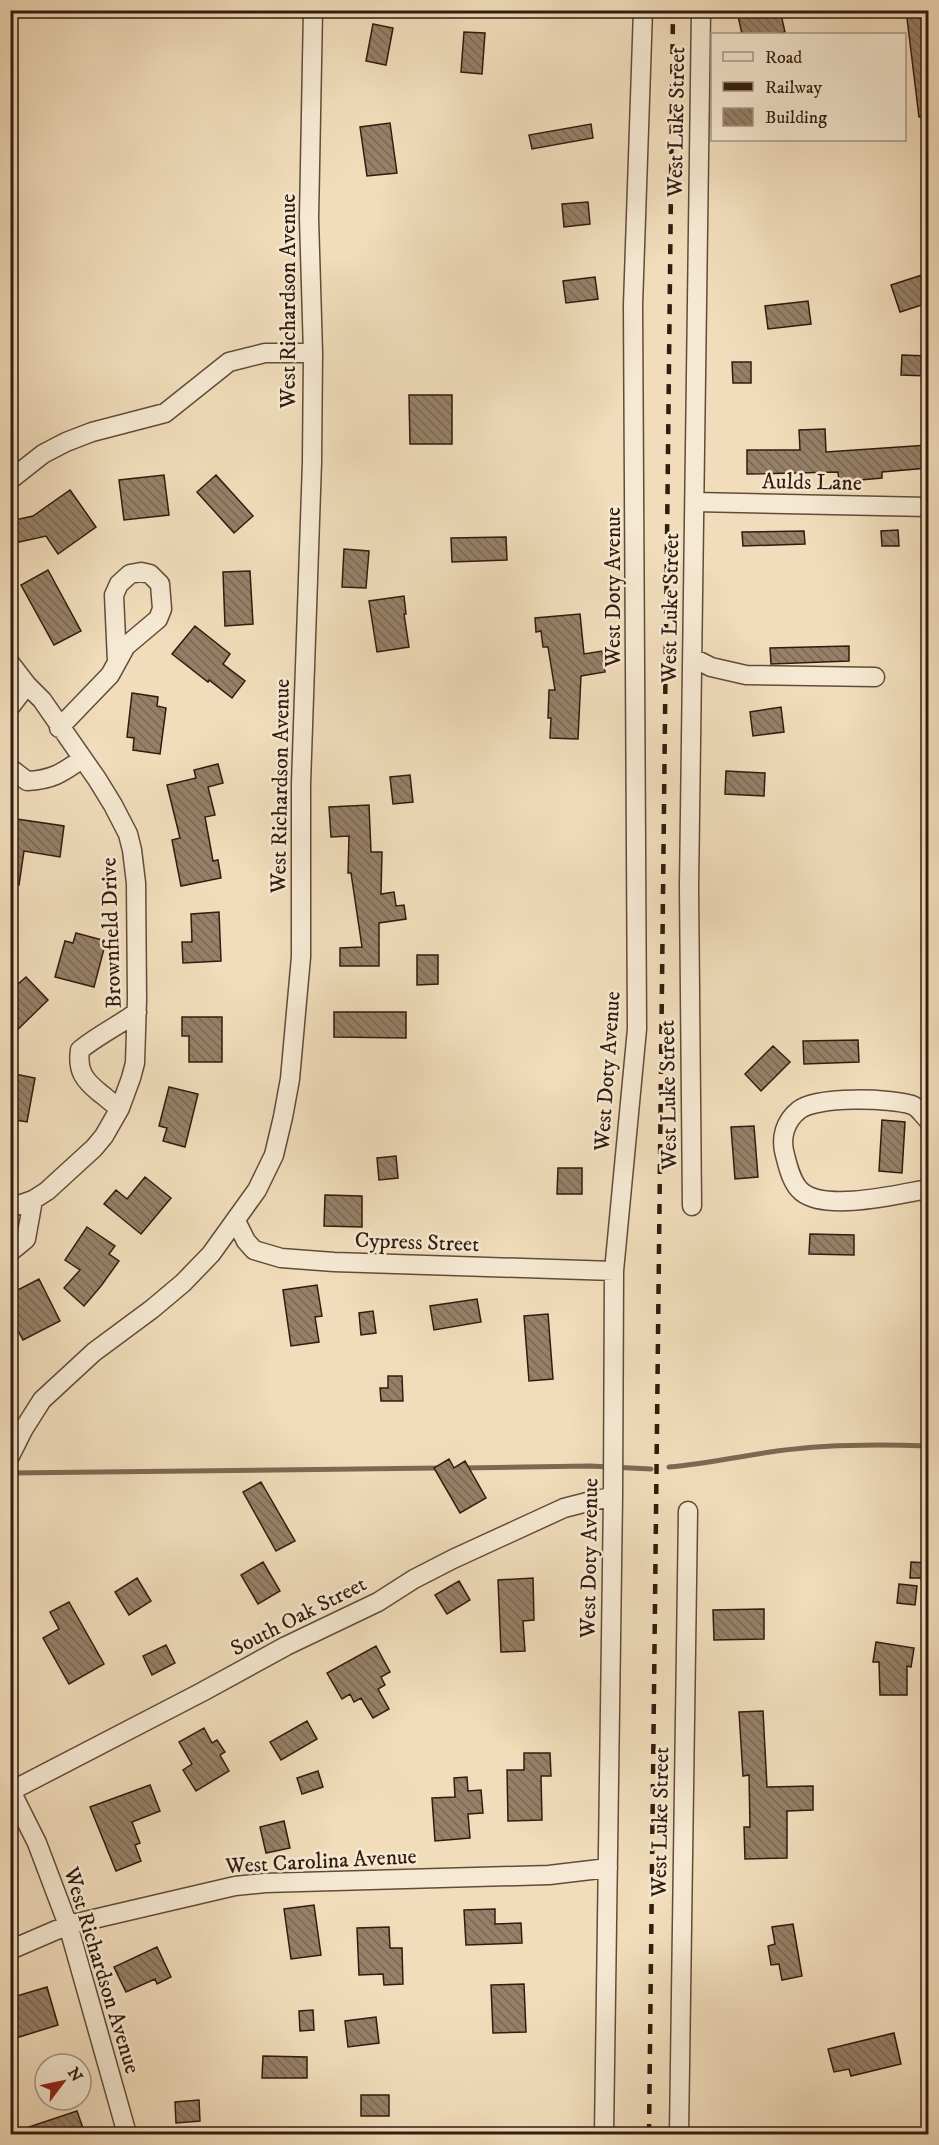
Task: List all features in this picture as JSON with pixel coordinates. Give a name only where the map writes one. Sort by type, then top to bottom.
[{"type":"street","name":"West Richardson Avenue","points":[[10,1456],[42,1400],[94,1352],[183,1283],[211,1254],[256,1190],[274,1155],[284,1117],[290,1079],[301,957],[301,784],[312,462],[313,353],[309,218],[313,10]]},
{"type":"street","name":"West Doty Avenue","points":[[604,2134],[614,1497],[614,1271],[637,1029],[633,306],[643,10]]},
{"type":"street","name":"West Luke Street","points":[[692,1206],[689,887],[701,10]]},
{"type":"street","points":[[10,480],[43,454],[66,442],[92,432],[165,413],[229,362],[265,353],[313,353]]},
{"type":"street","name":"Aulds Lane","points":[[695,502],[928,507]]},
{"type":"street","points":[[693,658],[711,667],[746,675],[875,677]]},
{"type":"street","points":[[59,728],[110,675],[117,661]]},
{"type":"street","name":"Brownfield Drive","points":[[10,663],[42,700],[59,728],[114,805],[128,834],[136,883],[137,1012],[135,1062],[120,1108],[94,1148],[59,1181],[33,1200],[10,1208]]},
{"type":"street","points":[[10,707],[27,685]]},
{"type":"street","points":[[10,768],[27,782],[44,781],[57,776],[82,759]]},
{"type":"street","points":[[120,1108],[91,1087],[82,1074],[78,1062],[81,1050],[137,1012]]},
{"type":"street","points":[[928,1120],[914,1105],[874,1100],[830,1100],[800,1108],[785,1125],[782,1147],[789,1171],[802,1192],[822,1200],[854,1201],[928,1189]]},
{"type":"street","points":[[10,1252],[26,1239],[33,1200]]},
{"type":"street","name":"Cypress Street","points":[[236,1221],[246,1241],[254,1250],[281,1258],[356,1263],[614,1271]]},
{"type":"street","name":"South Oak Street","points":[[11,1790],[295,1641],[378,1602],[414,1579],[453,1559],[564,1508],[614,1497]]},
{"type":"street","name":"West Luke Street","points":[[679,2134],[688,1511]]},
{"type":"street","name":"West Richardson Avenue","points":[[11,1790],[37,1843],[68,1925],[127,2134]]},
{"type":"street","name":"West Carolina Avenue","points":[[10,1950],[68,1925],[235,1886],[265,1883],[549,1875],[608,1868]]},
{"type":"building","points":[[761,10],[780,10],[785,32],[742,33],[738,16]]},
{"type":"building","points":[[906,10],[928,10],[928,117],[919,117]]},
{"type":"building","points":[[373,24],[393,28],[386,65],[366,61]]},
{"type":"building","points":[[464,32],[485,33],[482,74],[461,72]]},
{"type":"building","points":[[390,123],[397,173],[367,176],[360,127]]},
{"type":"building","points":[[591,124],[593,138],[532,149],[529,135]]},
{"type":"building","points":[[588,202],[590,224],[564,227],[562,204]]},
{"type":"building","points":[[922,275],[928,303],[900,312],[891,285]]},
{"type":"building","points":[[595,277],[598,299],[566,303],[563,281]]},
{"type":"building","points":[[808,301],[811,324],[768,329],[765,306]]},
{"type":"building","points":[[902,355],[928,356],[928,376],[901,375]]},
{"type":"building","points":[[732,362],[751,362],[751,383],[733,383]]},
{"type":"building","points":[[409,395],[452,395],[452,444],[410,444]]},
{"type":"building","points":[[825,429],[826,452],[928,445],[928,468],[882,472],[882,478],[839,482],[838,472],[747,474],[747,450],[800,450],[799,430]]},
{"type":"building","points":[[164,475],[169,515],[124,520],[119,480]]},
{"type":"building","points":[[216,475],[253,516],[234,533],[197,492]]},
{"type":"building","points":[[70,490],[96,527],[58,554],[46,536],[10,544],[10,521],[33,516]]},
{"type":"building","points":[[898,530],[899,546],[882,546],[881,531]]},
{"type":"building","points":[[804,531],[805,544],[743,546],[742,532]]},
{"type":"building","points":[[506,537],[507,560],[452,562],[451,538]]},
{"type":"building","points":[[344,549],[369,551],[366,588],[342,587]]},
{"type":"building","points":[[48,570],[81,631],[54,645],[21,585]]},
{"type":"building","points":[[250,571],[253,624],[225,626],[223,572]]},
{"type":"building","points":[[404,596],[409,647],[377,652],[369,601]]},
{"type":"building","points":[[580,614],[584,654],[602,651],[605,672],[581,676],[578,739],[550,738],[549,690],[555,690],[548,647],[543,647],[541,631],[536,632],[535,618]]},
{"type":"building","points":[[195,626],[230,654],[223,664],[245,681],[232,698],[172,654]]},
{"type":"building","points":[[849,646],[849,661],[771,664],[770,648]]},
{"type":"building","points":[[132,693],[158,697],[157,706],[166,708],[160,754],[133,750],[134,738],[127,737]]},
{"type":"building","points":[[781,707],[784,732],[753,736],[750,712]]},
{"type":"building","points":[[218,764],[223,783],[208,787],[215,815],[205,817],[213,861],[218,860],[221,878],[181,886],[172,840],[180,838],[167,785],[196,778],[194,770]]},
{"type":"building","points":[[726,771],[765,773],[764,796],[725,794]]},
{"type":"building","points":[[410,775],[413,802],[393,804],[390,777]]},
{"type":"building","points":[[369,805],[371,852],[382,852],[381,894],[394,892],[396,906],[404,905],[406,919],[379,923],[379,966],[340,966],[340,948],[362,947],[351,873],[348,873],[349,836],[331,837],[329,807]]},
{"type":"building","points":[[10,818],[64,826],[60,857],[24,851],[19,885],[10,884]]},
{"type":"building","points":[[219,912],[221,961],[183,963],[182,942],[192,942],[191,914]]},
{"type":"building","points":[[76,933],[106,941],[94,987],[55,977],[65,941],[73,943]]},
{"type":"building","points":[[417,955],[438,955],[438,984],[417,985]]},
{"type":"building","points":[[26,977],[48,1000],[10,1037],[10,991]]},
{"type":"building","points":[[334,1012],[406,1012],[406,1038],[334,1037]]},
{"type":"building","points":[[182,1017],[222,1017],[222,1062],[189,1062],[189,1036],[182,1036]]},
{"type":"building","points":[[858,1040],[859,1062],[804,1064],[803,1041]]},
{"type":"building","points":[[773,1046],[790,1062],[761,1091],[745,1074]]},
{"type":"building","points":[[10,1073],[35,1078],[27,1122],[10,1119]]},
{"type":"building","points":[[169,1087],[198,1094],[185,1147],[163,1141],[167,1128],[159,1126]]},
{"type":"building","points":[[882,1120],[905,1122],[902,1173],[879,1171]]},
{"type":"building","points":[[754,1126],[758,1177],[735,1179],[731,1127]]},
{"type":"building","points":[[396,1156],[398,1178],[379,1180],[377,1158]]},
{"type":"building","points":[[558,1168],[582,1168],[582,1194],[557,1194]]},
{"type":"building","points":[[145,1177],[171,1198],[141,1234],[104,1204],[116,1190],[127,1199]]},
{"type":"building","points":[[325,1195],[362,1196],[362,1227],[324,1226]]},
{"type":"building","points":[[87,1227],[115,1246],[109,1254],[119,1261],[84,1306],[64,1288],[80,1270],[65,1260]]},
{"type":"building","points":[[810,1234],[854,1235],[854,1255],[809,1254]]},
{"type":"building","points":[[39,1279],[60,1321],[23,1340],[10,1316],[10,1294]]},
{"type":"building","points":[[317,1285],[322,1316],[315,1317],[319,1342],[291,1346],[283,1290]]},
{"type":"building","points":[[477,1299],[481,1322],[434,1330],[430,1306]]},
{"type":"building","points":[[373,1311],[376,1333],[361,1335],[359,1313]]},
{"type":"building","points":[[548,1314],[553,1379],[529,1381],[524,1316]]},
{"type":"building","points":[[388,1376],[402,1376],[403,1401],[381,1401],[380,1388],[388,1388]]},
{"type":"building","points":[[449,1459],[454,1468],[465,1461],[486,1498],[460,1513],[434,1468]]},
{"type":"building","points":[[261,1482],[295,1541],[276,1551],[243,1492]]},
{"type":"building","points":[[263,1562],[280,1591],[258,1604],[241,1575]]},
{"type":"building","points":[[911,1562],[927,1563],[927,1578],[910,1578]]},
{"type":"building","points":[[137,1578],[151,1601],[129,1615],[115,1592]]},
{"type":"building","points":[[533,1578],[534,1620],[523,1621],[525,1651],[501,1652],[498,1580]]},
{"type":"building","points":[[459,1581],[470,1600],[447,1614],[435,1595]]},
{"type":"building","points":[[899,1584],[917,1586],[915,1605],[897,1603]]},
{"type":"building","points":[[69,1602],[104,1664],[69,1684],[43,1638],[59,1629],[50,1612]]},
{"type":"building","points":[[764,1609],[764,1639],[714,1640],[713,1610]]},
{"type":"building","points":[[876,1642],[914,1648],[911,1667],[907,1666],[907,1695],[880,1695],[879,1662],[873,1662]]},
{"type":"building","points":[[166,1645],[175,1663],[152,1675],[143,1656]]},
{"type":"building","points":[[376,1646],[390,1672],[381,1677],[385,1685],[378,1689],[389,1709],[373,1718],[361,1698],[354,1702],[350,1694],[342,1699],[327,1673]]},
{"type":"building","points":[[763,1711],[767,1787],[813,1786],[813,1810],[787,1811],[787,1858],[745,1859],[744,1827],[750,1827],[749,1775],[743,1776],[739,1712]]},
{"type":"building","points":[[307,1721],[317,1739],[281,1760],[270,1742]]},
{"type":"building","points":[[204,1728],[212,1743],[217,1740],[225,1752],[220,1755],[229,1771],[196,1791],[183,1770],[192,1764],[179,1742]]},
{"type":"building","points":[[524,1753],[550,1753],[551,1776],[541,1776],[542,1820],[508,1821],[507,1770],[524,1770]]},
{"type":"building","points":[[318,1771],[323,1787],[302,1794],[297,1778]]},
{"type":"building","points":[[467,1777],[468,1791],[481,1790],[483,1813],[468,1814],[470,1838],[435,1841],[432,1798],[455,1797],[454,1778]]},
{"type":"building","points":[[150,1785],[160,1811],[132,1822],[140,1843],[135,1845],[141,1861],[116,1871],[90,1807]]},
{"type":"building","points":[[284,1821],[290,1848],[266,1853],[260,1827]]},
{"type":"building","points":[[314,1905],[321,1955],[291,1959],[284,1909]]},
{"type":"building","points":[[495,1909],[495,1924],[521,1923],[522,1943],[466,1945],[464,1910]]},
{"type":"building","points":[[793,1924],[802,1976],[782,1980],[779,1964],[771,1965],[768,1946],[775,1944],[772,1927]]},
{"type":"building","points":[[389,1927],[390,1948],[402,1948],[403,1984],[384,1985],[383,1974],[359,1975],[357,1928]]},
{"type":"building","points":[[157,1947],[171,1977],[157,1984],[155,1979],[126,1992],[114,1967]]},
{"type":"building","points":[[524,1984],[526,2032],[493,2033],[491,1985]]},
{"type":"building","points":[[47,1987],[58,2025],[16,2038],[10,2019],[10,1998]]},
{"type":"building","points":[[313,2010],[314,2030],[300,2031],[299,2011]]},
{"type":"building","points":[[376,2017],[379,2043],[348,2047],[345,2021]]},
{"type":"building","points":[[894,2033],[901,2064],[851,2076],[849,2069],[834,2072],[828,2049]]},
{"type":"building","points":[[263,2056],[307,2057],[307,2078],[262,2078]]},
{"type":"building","points":[[361,2095],[389,2095],[389,2116],[361,2116]]},
{"type":"building","points":[[199,2100],[200,2121],[176,2123],[175,2102]]},
{"type":"building","points":[[77,2112],[85,2134],[15,2134],[14,2132]]},
{"type":"waterway","points":[[669,1467],[815,1447],[928,1446]]},
{"type":"waterway","points":[[464,1468],[590,1466],[651,1469]]},
{"type":"waterway","points":[[10,1473],[439,1468]]},
{"type":"railway","points":[[649,2134],[673,10]]}]
